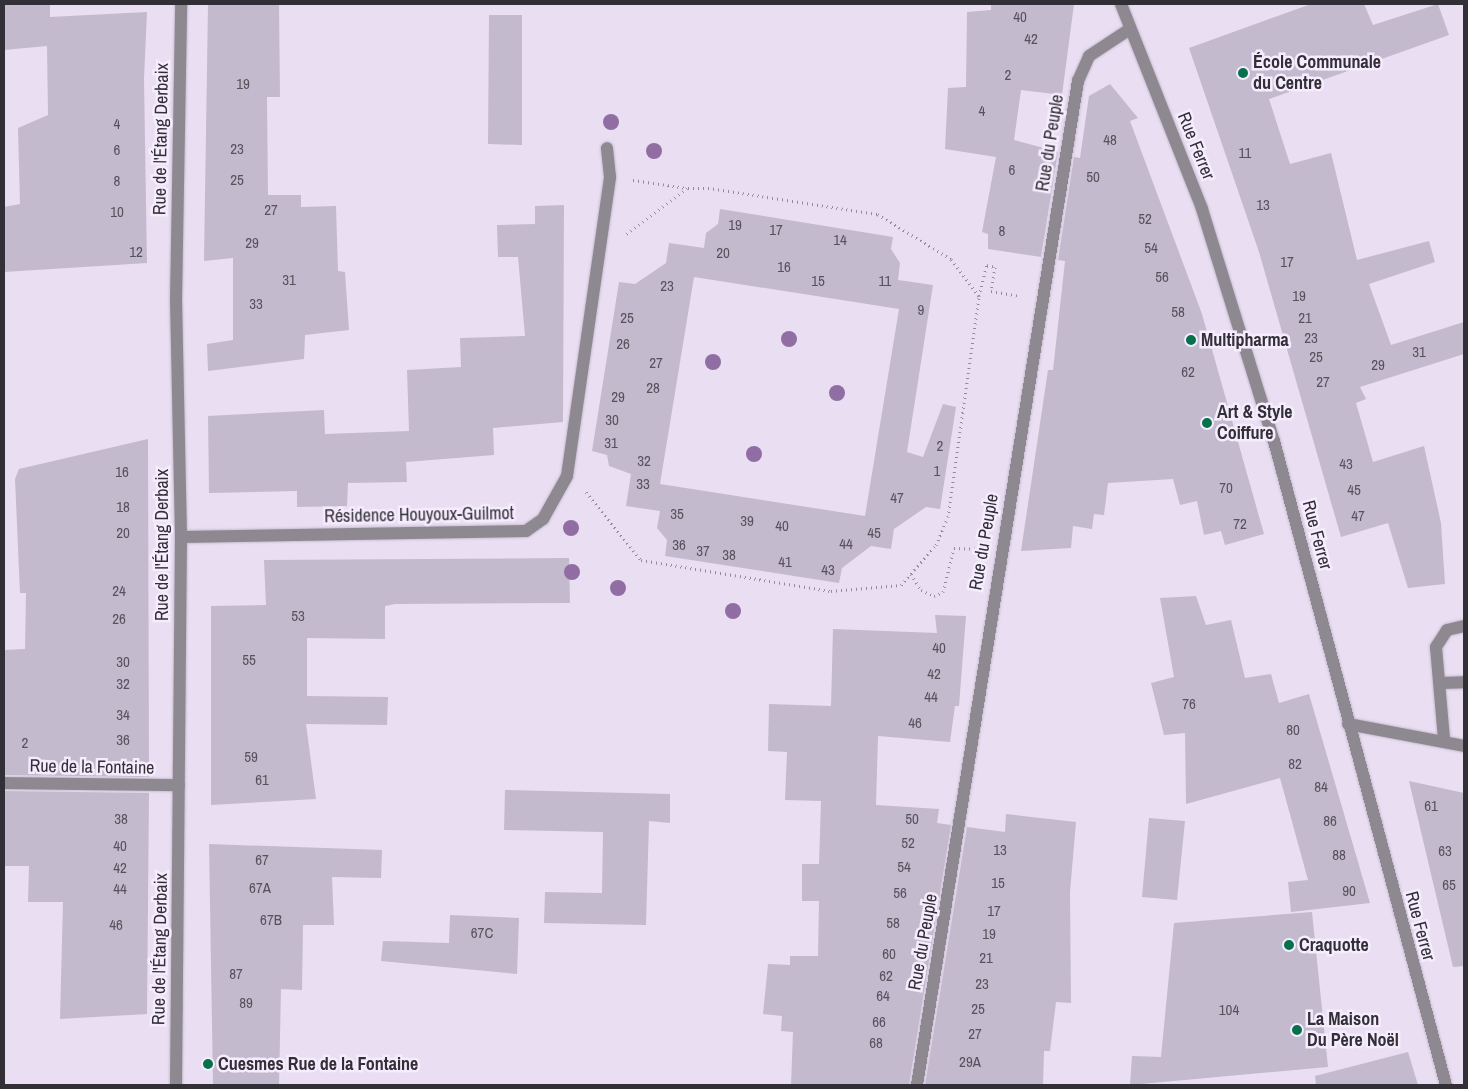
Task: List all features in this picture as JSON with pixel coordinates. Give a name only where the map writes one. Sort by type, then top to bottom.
[{"type":"street","name":"Rue de l'Étang Derbaix","points":[[176,1085],[180,537],[176,301],[181,4]]},
{"type":"street","name":"Rue Ferrer","points":[[1121,4],[1202,209],[1274,440],[1348,724],[1446,1085]]},
{"type":"street","name":"Rue du Peuple","points":[[917,1085],[966,794],[1001,551],[1078,81],[1089,56],[1130,29]]},
{"type":"street","name":"Résidence Houyoux-Guilmot","points":[[180,537],[526,531],[543,519],[567,476],[610,178],[607,148]]},
{"type":"street","points":[[1444,739],[1441,682],[1436,647],[1447,630],[1464,626]]},
{"type":"street","points":[[1441,682],[1464,682]]},
{"type":"street","points":[[1348,724],[1444,739],[1464,746]]},
{"type":"street","name":"Rue de la Fontaine","points":[[4,784],[179,785]]},
{"type":"path","points":[[610,178],[877,214],[951,259],[978,296]]},
{"type":"path","points":[[600,250],[687,188]]},
{"type":"path","points":[[567,476],[578,482],[640,560],[831,591],[901,585],[936,545],[948,517],[978,296],[986,265],[995,267],[991,290],[1042,300]]},
{"type":"path","points":[[911,574],[921,590],[934,596],[943,592],[954,548],[1001,551]]},
{"type":"building","points":[[4,4],[50,4],[50,17],[147,12],[144,79],[147,263],[4,272],[4,207],[20,204],[18,128],[48,115],[47,46],[4,50]]},
{"type":"building","points":[[208,4],[279,4],[280,97],[267,97],[268,195],[301,195],[301,207],[336,206],[338,271],[345,272],[349,330],[305,335],[304,359],[208,371],[207,344],[233,340],[233,258],[204,261]]},
{"type":"building","points":[[991,4],[1074,4],[1062,95],[1021,90],[1014,140],[1058,152],[1041,257],[988,249],[988,234],[982,232],[996,157],[945,149],[948,88],[966,87],[967,12],[991,10]]},
{"type":"building","points":[[1311,4],[1364,4],[1373,25],[1438,4],[1449,35],[1269,99],[1290,164],[1331,153],[1357,260],[1429,241],[1435,262],[1369,284],[1391,345],[1464,322],[1464,354],[1360,387],[1366,399],[1356,403],[1373,462],[1424,446],[1441,523],[1445,584],[1408,588],[1388,523],[1341,537],[1259,252],[1189,48]]},
{"type":"building","points":[[489,15],[522,15],[522,145],[488,144]]},
{"type":"building","points":[[1110,84],[1138,118],[1130,121],[1202,314],[1264,534],[1225,545],[1221,531],[1204,535],[1197,501],[1180,505],[1173,479],[1108,483],[1104,515],[1094,514],[1092,529],[1073,526],[1071,548],[1021,551],[1048,370],[1053,370],[1065,261],[1058,260],[1074,157],[1080,158],[1089,96]]},
{"type":"building","points":[[564,205],[563,422],[493,428],[494,455],[406,462],[407,482],[348,483],[347,506],[297,507],[297,491],[209,493],[208,416],[324,410],[325,434],[409,431],[407,370],[461,367],[460,338],[525,336],[518,257],[498,257],[497,225],[535,224],[535,206]]},
{"type":"building","points":[[720,209],[893,237],[891,249],[900,263],[898,280],[933,285],[907,452],[923,457],[943,404],[956,407],[940,509],[926,507],[894,529],[891,549],[871,546],[842,568],[839,583],[665,556],[667,540],[657,528],[660,511],[626,506],[631,474],[609,466],[607,455],[592,451],[619,282],[635,284],[666,263],[669,243],[704,248],[706,233],[718,224]],"holes":[[[694,277],[899,309],[865,516],[660,484]]]},
{"type":"building","points":[[148,439],[149,777],[4,775],[4,650],[25,649],[26,593],[20,593],[15,479],[19,469]]},
{"type":"building","points":[[569,558],[570,603],[395,604],[385,606],[385,639],[307,638],[307,696],[388,697],[387,725],[306,724],[316,799],[211,805],[211,606],[266,605],[264,560]]},
{"type":"building","points":[[1196,596],[1206,625],[1231,620],[1245,678],[1271,674],[1279,703],[1309,694],[1370,903],[1291,912],[1288,882],[1308,880],[1280,778],[1186,804],[1185,733],[1164,735],[1151,683],[1174,677],[1160,598]]},
{"type":"building","points":[[935,615],[966,616],[959,706],[955,706],[950,742],[878,736],[876,805],[939,809],[937,823],[951,825],[909,1085],[791,1085],[793,1032],[781,1031],[782,1016],[763,1014],[768,964],[790,965],[790,956],[818,956],[819,901],[802,901],[802,864],[819,864],[821,801],[785,800],[787,752],[768,751],[769,704],[831,706],[833,629],[937,633]]},
{"type":"building","points":[[1409,781],[1464,793],[1464,966],[1453,967]]},
{"type":"building","points":[[505,790],[670,794],[670,823],[649,821],[646,925],[544,923],[545,892],[602,893],[603,832],[504,830]]},
{"type":"building","points":[[4,791],[149,793],[147,1014],[60,1019],[63,902],[28,902],[29,866],[4,866]]},
{"type":"building","points":[[1006,814],[1076,822],[1070,892],[1071,1003],[1056,1002],[1050,1051],[1044,1051],[1043,1085],[925,1085],[967,827],[1005,832]]},
{"type":"building","points":[[1149,818],[1185,821],[1177,900],[1142,897]]},
{"type":"building","points":[[209,844],[382,850],[381,878],[332,877],[334,925],[303,925],[302,990],[281,989],[279,1085],[213,1085]]},
{"type":"building","points":[[1312,912],[1328,1067],[1130,1085],[1132,1056],[1161,1057],[1174,923]]},
{"type":"building","points":[[450,915],[519,918],[517,974],[381,961],[383,941],[449,943]]},
{"type":"building","points":[[1408,1052],[1418,1085],[1316,1085],[1315,1076]]},
{"type":"place","name":"École Communale du Centre","points":[[1243,73]]},
{"type":"place","name":"Multipharma","points":[[1191,340]]},
{"type":"place","name":"Art & Style Coiffure","points":[[1207,423]]},
{"type":"place","name":"Craquotte","points":[[1289,945]]},
{"type":"place","name":"La Maison Du Père Noël","points":[[1297,1030]]},
{"type":"place","name":"Cuesmes Rue de la Fontaine","points":[[208,1064]]}]
